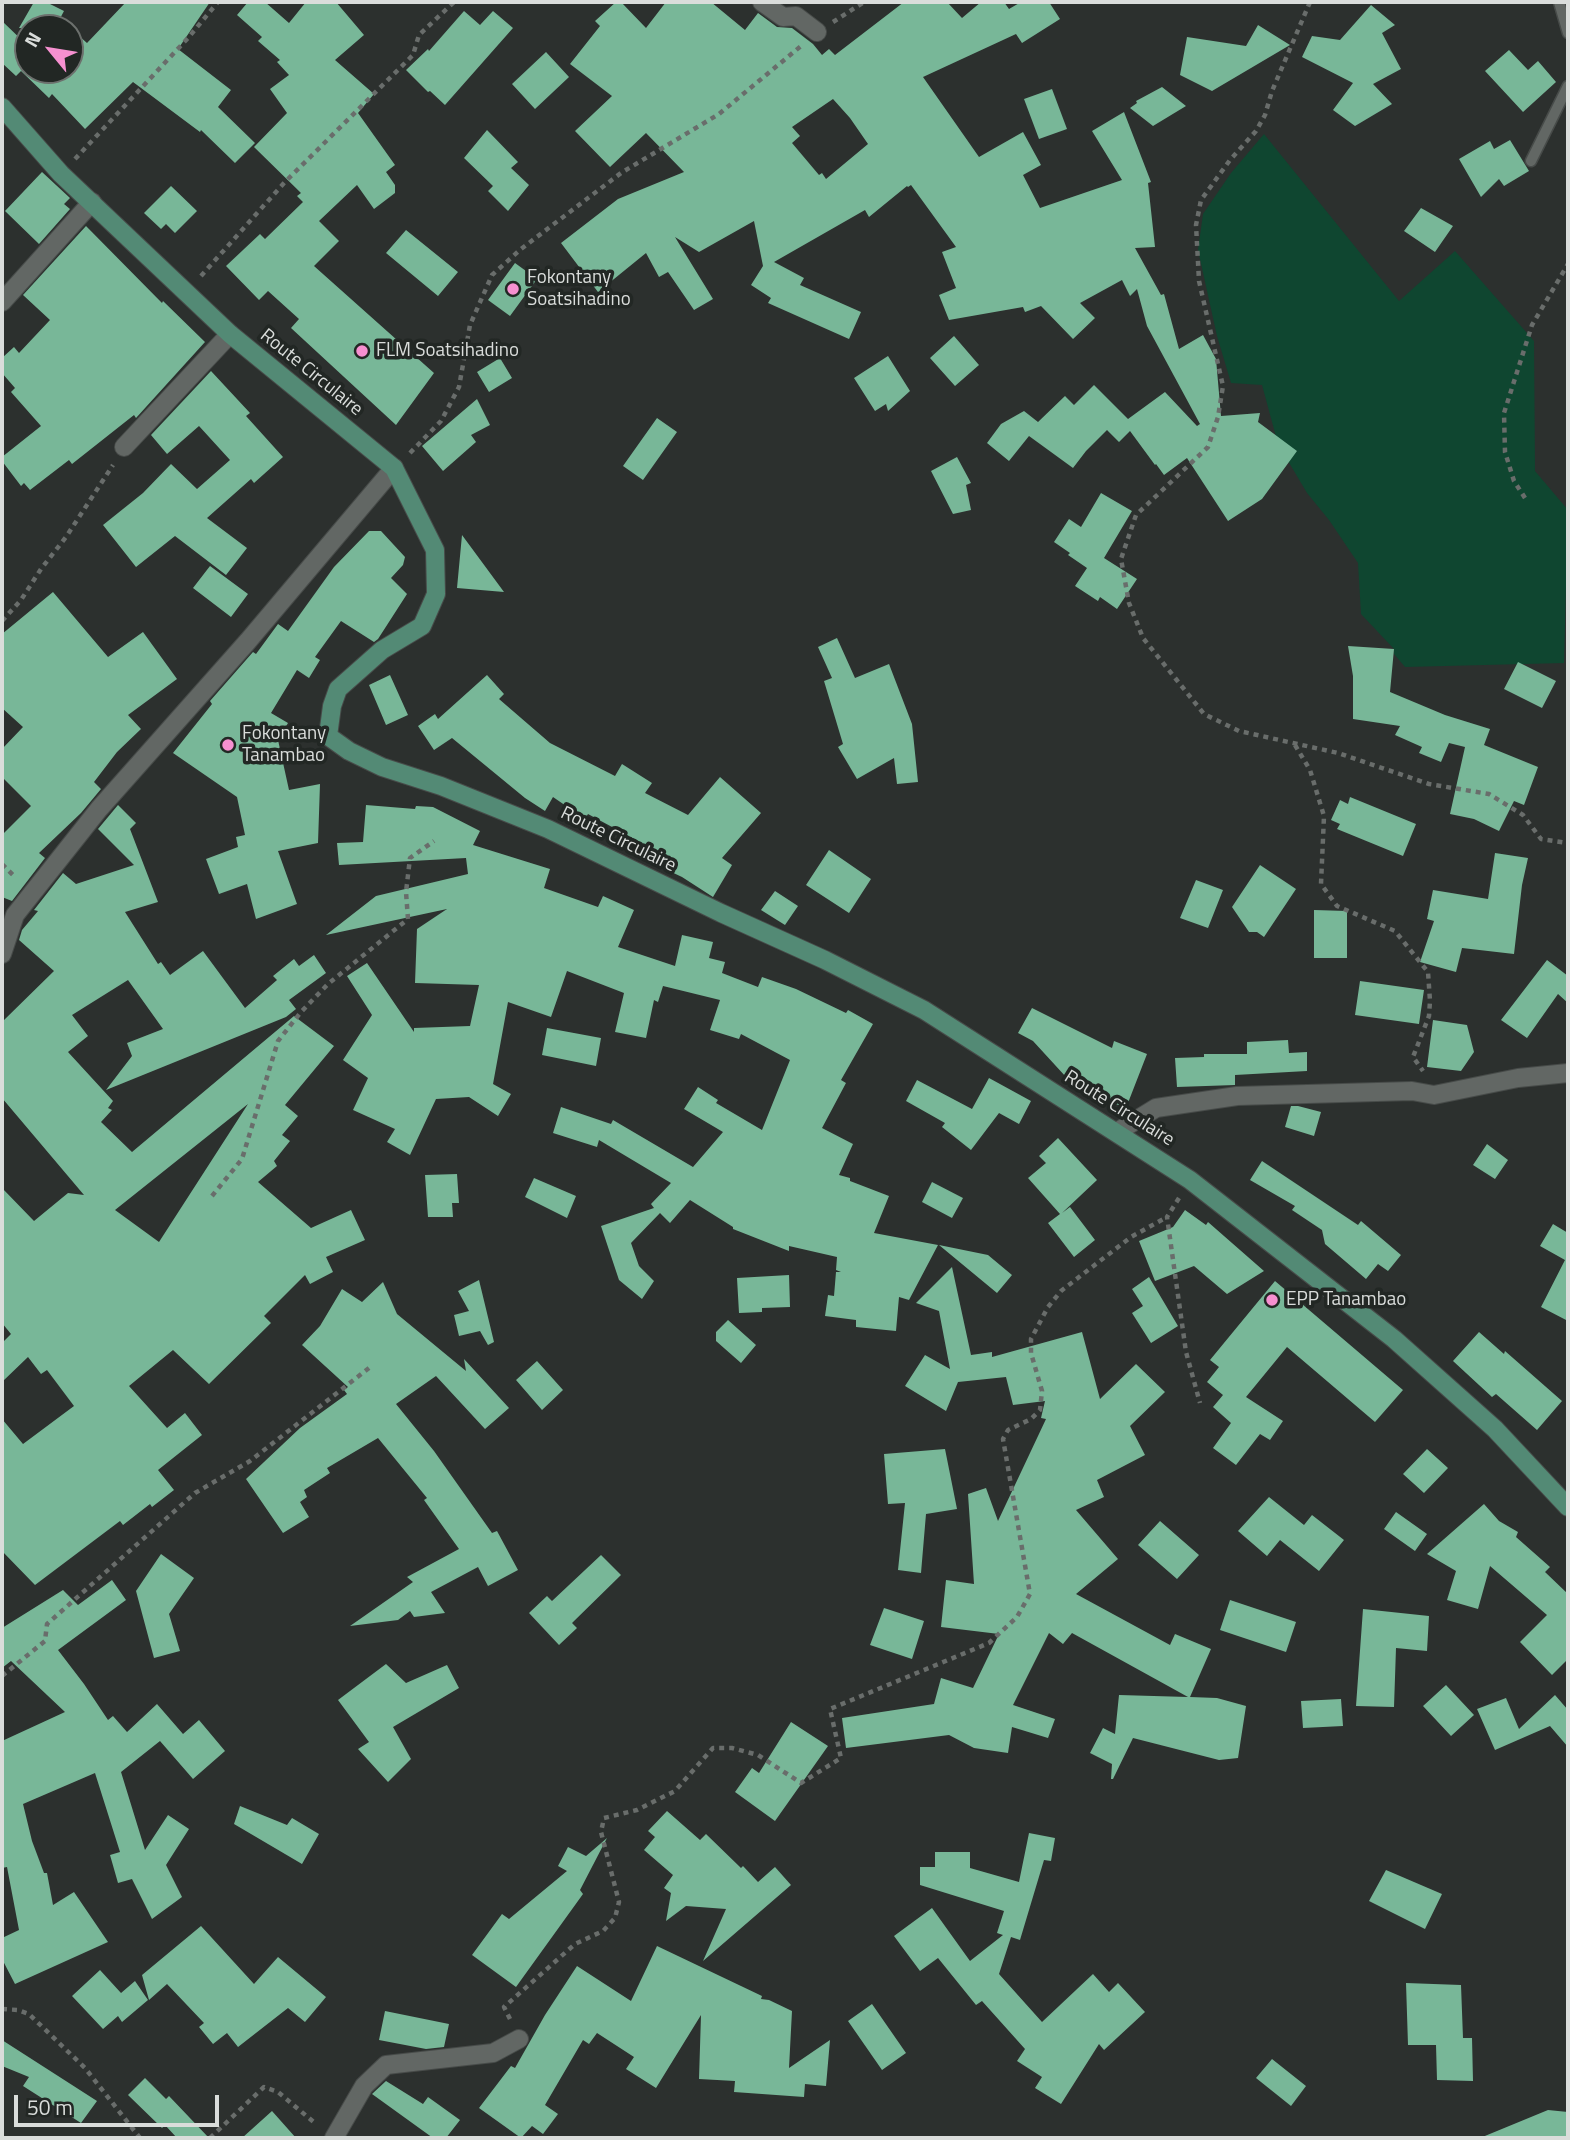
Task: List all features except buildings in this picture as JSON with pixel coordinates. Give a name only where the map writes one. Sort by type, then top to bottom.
[{"type":"street","points":[[762,2],[783,18],[796,16],[817,32]]},
{"type":"street","name":"Route Circulaire","points":[[2,107],[61,174],[230,334],[394,468],[435,550],[436,593],[422,626],[382,650],[338,689],[332,706],[328,736],[349,751],[382,767],[441,786],[548,830],[825,960],[924,1010],[1190,1180],[1394,1339],[1495,1429],[1568,1507]]},
{"type":"street","points":[[2,302],[92,202]]},
{"type":"street","points":[[124,447],[230,334]]},
{"type":"street","points":[[2,954],[8,913],[248,640],[394,468]]},
{"type":"street","points":[[1116,1132],[1156,1108],[1237,1096],[1412,1091],[1434,1095],[1518,1078],[1568,1073]]},
{"type":"street","points":[[334,2138],[364,2086],[386,2065],[493,2053],[519,2039]]},
{"type":"lane","points":[[1559,2],[1568,33]]},
{"type":"lane","points":[[1531,161],[1568,86]]},
{"type":"path","points":[[61,174],[179,48],[218,2]]},
{"type":"path","points":[[186,293],[284,183],[413,55],[419,35],[454,2]]},
{"type":"path","points":[[394,468],[441,421],[459,387],[470,325],[492,275],[521,249],[621,173],[719,114],[817,32],[864,2]]},
{"type":"path","points":[[1310,2],[1272,91],[1265,115],[1256,131],[1230,160],[1201,200],[1196,225],[1199,281],[1223,386],[1218,417],[1208,447],[1136,515],[1121,559],[1129,603],[1143,638],[1204,714],[1238,731],[1338,753],[1429,784],[1489,794],[1523,815],[1541,839],[1568,843]]},
{"type":"path","points":[[1525,498],[1514,481],[1505,452],[1504,413],[1532,325],[1568,264]]},
{"type":"path","points":[[2,621],[21,600],[66,537],[124,447]]},
{"type":"path","points":[[1294,744],[1310,770],[1324,816],[1321,884],[1337,906],[1395,931],[1428,972],[1429,1016],[1413,1057],[1424,1073],[1412,1091]]},
{"type":"path","points":[[212,1196],[242,1159],[278,1041],[300,1012],[328,984],[408,919],[406,892],[410,858],[434,841]]},
{"type":"path","points":[[519,2039],[504,2007],[575,1944],[603,1931],[615,1918],[619,1902],[601,1832],[604,1818],[636,1810],[676,1791],[713,1748],[732,1748],[758,1755],[801,1783],[841,1758],[830,1709],[989,1643],[1017,1617],[1030,1594],[1003,1439],[1008,1430],[1031,1419],[1040,1410],[1042,1391],[1031,1353],[1031,1339],[1048,1307],[1061,1291],[1131,1237],[1167,1217],[1190,1180]]},
{"type":"path","points":[[1167,1217],[1186,1352],[1200,1403]]},
{"type":"path","points":[[2,1676],[45,1641],[47,1624],[195,1493],[250,1461],[369,1368]]},
{"type":"path","points":[[2,2009],[29,2014],[85,2068],[140,2138]]},
{"type":"path","points":[[210,2138],[264,2087],[278,2092],[334,2138]]},
{"type":"green space","points":[[1264,134],[1399,301],[1455,251],[1534,341],[1535,471],[1568,510],[1564,663],[1405,667],[1394,654],[1394,649],[1361,614],[1358,563],[1307,493],[1278,444],[1262,385],[1231,383],[1217,336],[1198,250],[1203,214],[1231,173]]},
{"type":"place","name":"Fokontany Soatsihadino","points":[[513,289]]},
{"type":"place","name":"FLM Soatsihadino","points":[[362,351]]},
{"type":"place","name":"Fokontany Tanambao","points":[[228,745]]},
{"type":"place","name":"EPP Tanambao","points":[[1272,1300]]}]
